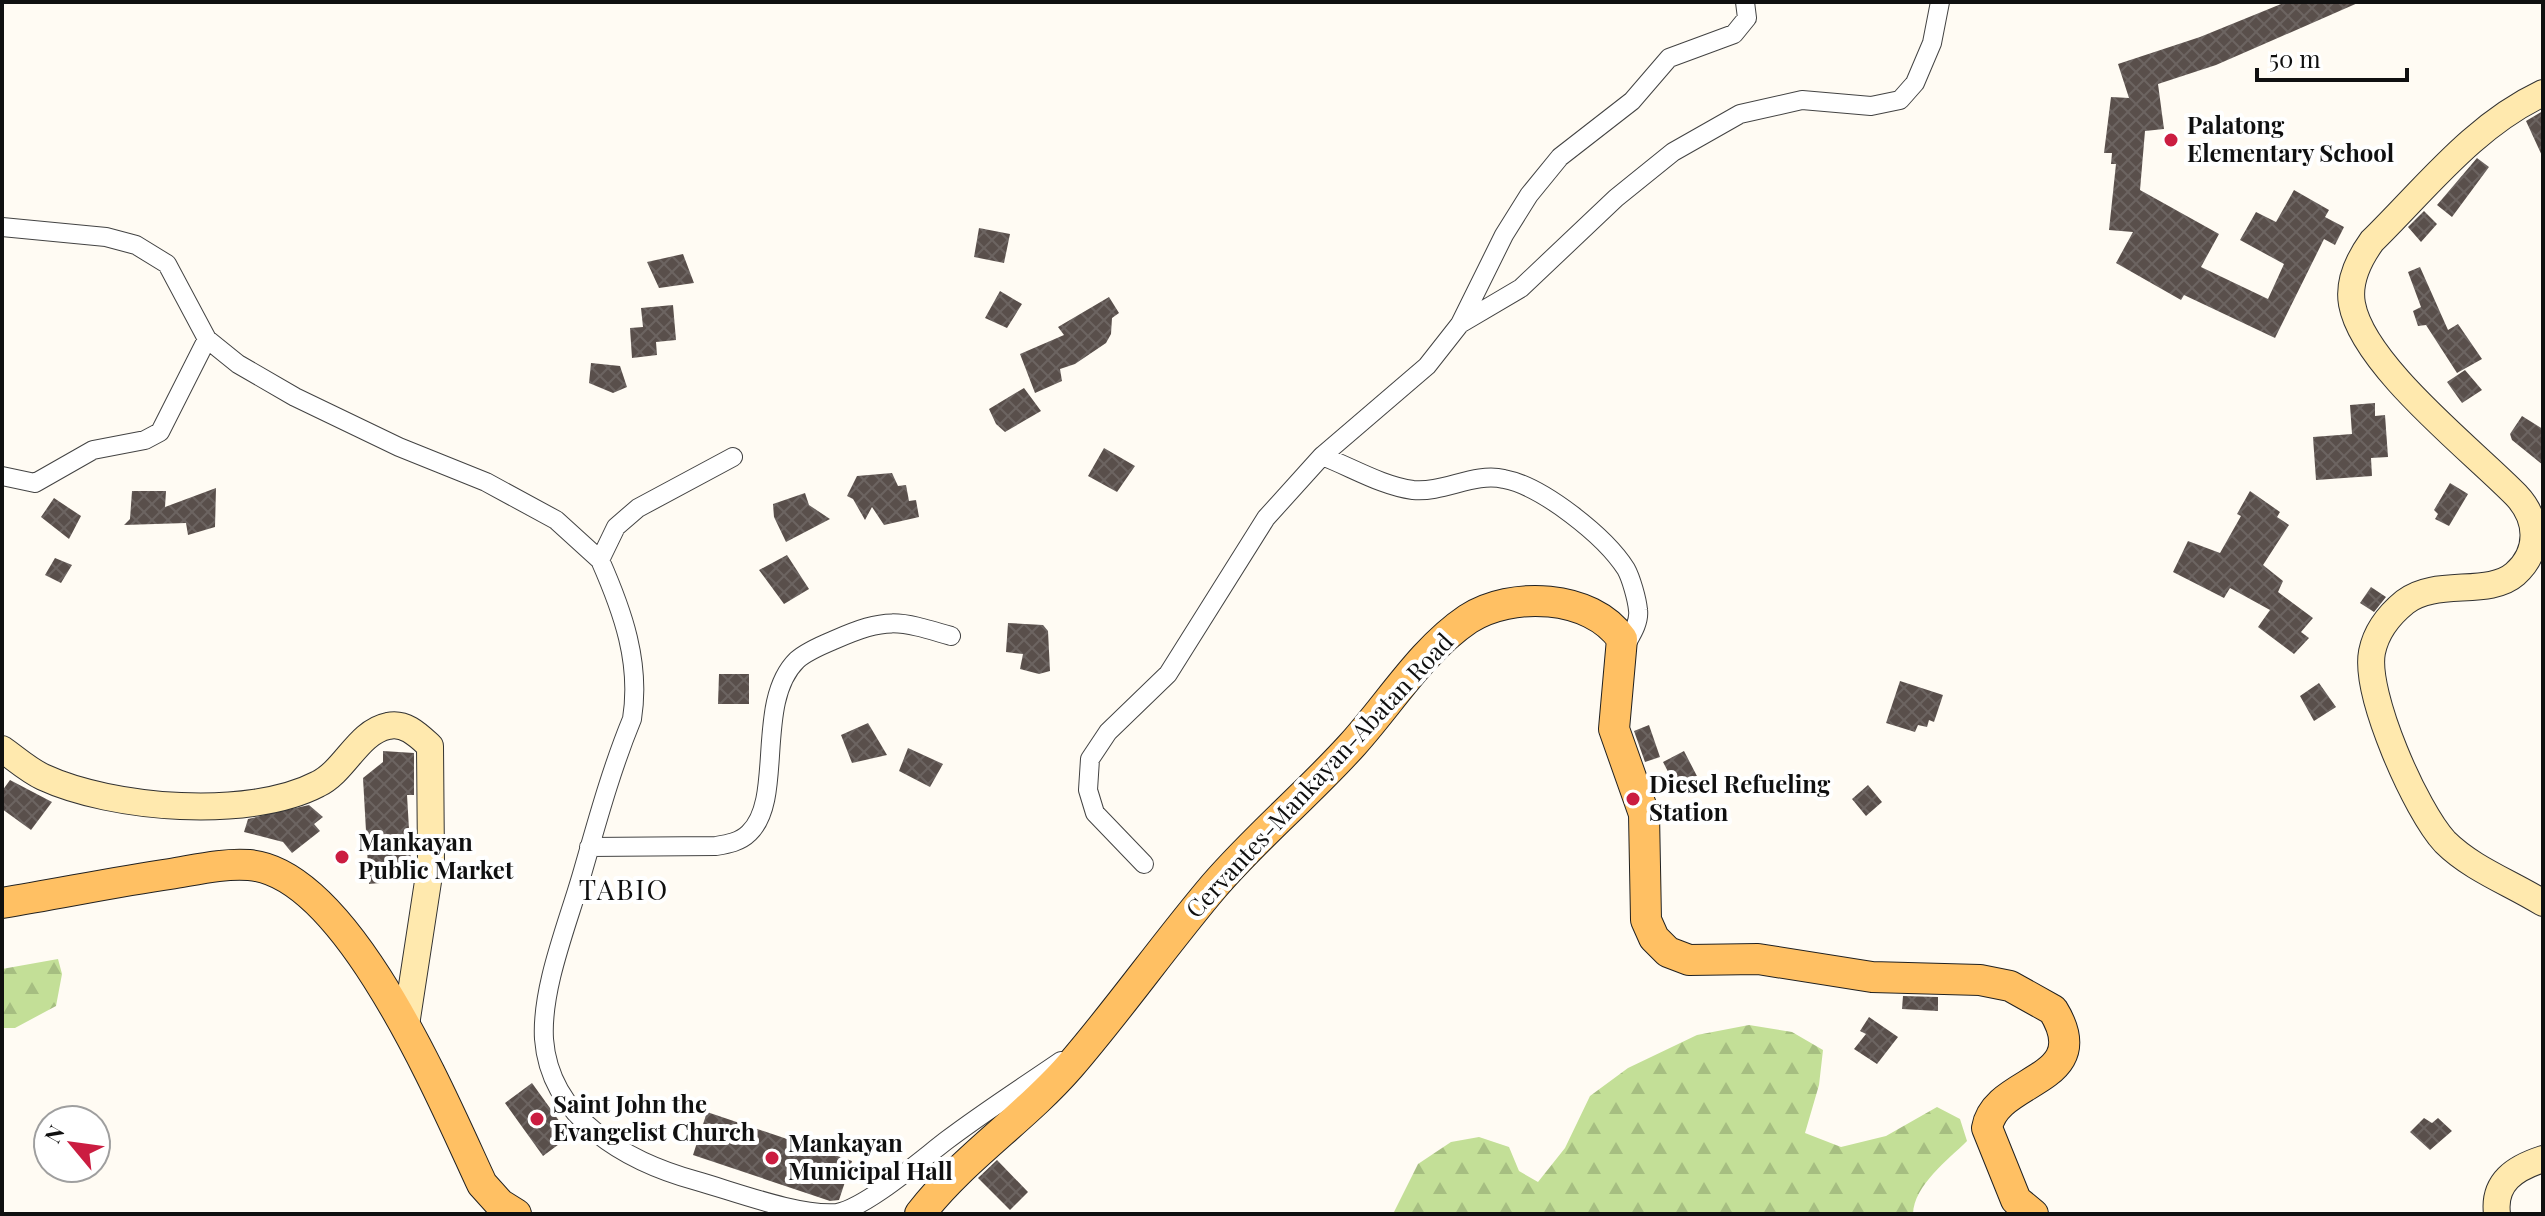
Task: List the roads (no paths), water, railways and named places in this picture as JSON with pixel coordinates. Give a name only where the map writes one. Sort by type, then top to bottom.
[{"type":"main road","name":"Cervantes-Mankayan-Abatan Road","points":[[920,1214],[961,1167],[1047,1092],[1215,885],[1352,745],[1446,637],[1468,619],[1513,603],[1576,606],[1606,620],[1622,639],[1623,650]]},
{"type":"main road","points":[[1623,650],[1615,693],[1614,729],[1644,814],[1646,920],[1654,938],[1668,952],[1689,960],[1758,959],[1872,977],[1980,980],[2010,986],[2053,1010],[2063,1040],[2056,1064],[2048,1075],[1997,1104],[1987,1128],[2016,1200],[2033,1214]]},
{"type":"main road","points":[[2,903],[203,869],[249,865],[285,874],[304,890],[365,958],[406,1025],[482,1184],[500,1204],[516,1214]]},
{"type":"street","points":[[1144,864],[1095,813],[1088,790],[1090,759],[1108,732],[1168,674],[1266,518],[1322,456],[1427,366],[1460,324],[1504,235],[1529,195],[1560,157],[1632,101],[1669,58],[1734,34],[1747,18],[1745,2]]},
{"type":"street","points":[[1460,324],[1521,288],[1616,198],[1673,152],[1740,114],[1802,100],[1871,106],[1900,100],[1915,83],[1932,43],[1940,2]]},
{"type":"street","points":[[2543,93],[2508,112],[2471,141],[2372,241],[2361,255],[2352,280],[2351,301],[2363,336],[2383,362],[2516,495],[2532,515],[2536,531],[2533,544],[2513,576],[2498,582],[2436,589],[2417,595],[2383,625],[2371,654],[2375,686],[2394,750],[2434,828],[2459,854],[2543,903]]},
{"type":"street","points":[[2,227],[106,237],[136,245],[167,264],[207,339],[238,364],[295,397],[399,447],[486,482],[556,520],[600,560],[629,636],[637,686],[632,719],[567,917],[549,996],[544,1038],[554,1082],[577,1117],[610,1144],[686,1178],[811,1214],[839,1213],[910,1170],[993,1107],[1093,1039]]},
{"type":"street","points":[[2,476],[35,483],[93,450],[154,437],[171,416],[207,339]]},
{"type":"street","points":[[1322,456],[1382,482],[1415,490],[1478,479],[1504,478],[1538,492],[1597,538],[1627,570],[1638,609],[1637,621],[1623,650]]},
{"type":"street","points":[[600,560],[616,527],[638,508],[733,457]]},
{"type":"street","points":[[589,847],[716,846],[748,835],[763,810],[777,695],[796,661],[816,648],[873,623],[909,624],[951,636]]},
{"type":"street","points":[[2,749],[41,776],[66,785],[174,807],[206,808],[292,794],[319,784],[338,771],[368,736],[385,726],[397,725],[414,731],[430,746],[431,862],[406,1025]]},
{"type":"street","points":[[2497,1214],[2495,1199],[2502,1182],[2525,1165],[2543,1159]]},
{"type":"place","name":"Palatong Elementary School","points":[[2171,140]]},
{"type":"place","name":"Diesel Refueling Station","points":[[1633,799]]},
{"type":"place","name":"Mankayan Public Market","points":[[342,857]]},
{"type":"place","name":"Saint John the Evangelist Church","points":[[537,1119]]},
{"type":"place","name":"Mankayan Municipal Hall","points":[[772,1158]]},
{"type":"district","name":"TABIO","points":[[624,890]]}]
